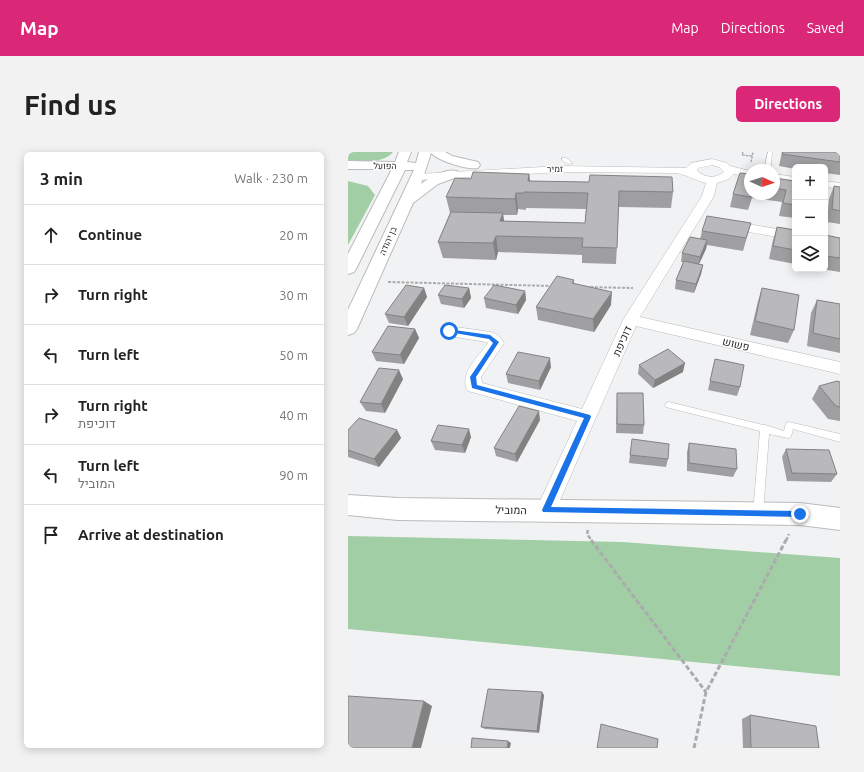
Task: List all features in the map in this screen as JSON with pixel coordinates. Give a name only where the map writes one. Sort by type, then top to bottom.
[{"type":"street","points":[[348,269],[367,179],[386,161],[400,152]]},
{"type":"street","points":[[367,179],[398,171],[405,152]]},
{"type":"street","name":"בן יהודה","points":[[348,329],[419,172],[425,152]]},
{"type":"street","points":[[436,152],[448,159],[474,165]]},
{"type":"street","points":[[718,152],[715,160],[694,168],[699,177],[722,173],[744,174]]},
{"type":"street","name":"דוכיפת","points":[[546,510],[631,320],[695,219],[722,173],[721,160],[724,152]]},
{"type":"street","name":"זמיר","points":[[419,172],[474,165],[567,161],[694,168]]},
{"type":"street","points":[[709,162],[722,173],[744,178]]},
{"type":"street","name":"הפועל","points":[[348,165],[367,179],[398,171],[419,172]]},
{"type":"street","name":"זמיר","points":[[419,172],[453,174],[561,169],[676,170],[694,168]]},
{"type":"street","points":[[402,208],[429,183],[453,174]]},
{"type":"street","points":[[780,178],[792,180]]},
{"type":"street","points":[[780,183],[792,184]]},
{"type":"street","points":[[828,184],[840,186]]},
{"type":"street","points":[[828,188],[840,190]]},
{"type":"street","points":[[695,219],[792,235]]},
{"type":"street","name":"פשוש","points":[[631,320],[840,368]]},
{"type":"street","points":[[449,331],[490,337],[496,342],[473,377],[474,387],[588,417]]},
{"type":"street","name":"המוביל","points":[[348,505],[398,509],[800,514],[840,519]]},
{"type":"street","name":"המוביל","points":[[348,514],[398,509]]},
{"type":"lane","points":[[768,164],[770,152]]},
{"type":"lane","points":[[670,405],[788,435],[789,425],[840,438]]},
{"type":"lane","points":[[758,513],[765,428]]},
{"type":"path","points":[[743,152],[742,155],[752,156]]},
{"type":"path","points":[[370,281],[555,286]]},
{"type":"path","points":[[585,286],[651,288]]},
{"type":"path","points":[[589,511],[587,534],[706,692]]},
{"type":"path","points":[[694,748],[706,692],[800,514]]},
{"type":"green space","points":[[348,152],[393,152],[389,156],[378,160],[366,161],[348,160]]},
{"type":"green space","points":[[348,181],[368,186],[375,195],[348,245]]},
{"type":"green space","points":[[348,536],[622,542],[840,558],[840,676],[348,629]]},
{"type":"building","points":[[783,152],[840,152],[840,162],[782,154]]},
{"type":"building","points":[[473,172],[529,174],[528,181],[589,182],[590,175],[672,177],[673,192],[619,191],[617,248],[582,247],[583,238],[496,236],[493,243],[438,242],[451,212],[503,213],[500,221],[585,223],[588,193],[524,192],[516,193],[515,199],[446,197],[455,178],[471,179]]},
{"type":"building","points":[[740,173],[744,173],[744,196],[733,194]]},
{"type":"building","points":[[780,179],[792,181],[792,204],[783,203],[786,190],[780,189]]},
{"type":"building","points":[[834,186],[840,187],[840,211],[832,209]]},
{"type":"building","points":[[707,216],[751,223],[746,238],[702,231]]},
{"type":"building","points":[[777,227],[792,230],[792,249],[773,246]]},
{"type":"building","points":[[828,236],[840,238],[840,258],[828,256]]},
{"type":"building","points":[[690,237],[707,240],[700,257],[682,253]]},
{"type":"building","points":[[684,261],[703,265],[696,284],[676,280]]},
{"type":"building","points":[[557,276],[574,280],[572,283],[612,292],[593,319],[536,307]]},
{"type":"building","points":[[406,285],[424,288],[404,317],[385,314]]},
{"type":"building","points":[[445,285],[469,288],[462,299],[438,295]]},
{"type":"building","points":[[494,285],[525,291],[516,305],[484,298]]},
{"type":"building","points":[[762,288],[799,295],[794,330],[755,321]]},
{"type":"building","points":[[817,300],[840,304],[840,339],[813,333]]},
{"type":"building","points":[[388,326],[415,329],[400,355],[372,352]]},
{"type":"building","points":[[668,349],[685,363],[655,380],[639,365]]},
{"type":"building","points":[[518,352],[550,358],[539,381],[506,374]]},
{"type":"building","points":[[715,359],[744,365],[740,387],[710,381]]},
{"type":"building","points":[[379,368],[399,370],[381,404],[360,402]]},
{"type":"building","points":[[837,381],[840,382],[840,407],[836,406],[819,386]]},
{"type":"building","points":[[617,393],[643,393],[644,425],[617,424]]},
{"type":"building","points":[[519,406],[539,411],[515,454],[494,448]]},
{"type":"building","points":[[359,418],[397,430],[374,459],[348,450],[348,430]]},
{"type":"building","points":[[438,425],[469,429],[462,445],[431,441]]},
{"type":"building","points":[[632,439],[669,444],[668,459],[630,455]]},
{"type":"building","points":[[689,443],[736,449],[737,469],[689,463]]},
{"type":"building","points":[[786,449],[829,450],[837,474],[792,473]]},
{"type":"building","points":[[488,689],[542,692],[537,731],[481,727]]},
{"type":"building","points":[[348,696],[424,701],[412,748],[348,748]]},
{"type":"building","points":[[750,715],[816,726],[819,748],[751,748]]},
{"type":"building","points":[[601,724],[658,739],[657,748],[597,748]]},
{"type":"building","points":[[472,738],[508,741],[507,748],[471,748]]},
{"type":"route","points":[[449,331],[490,337],[496,342],[473,377],[474,387],[588,417],[546,510],[800,514]]}]
